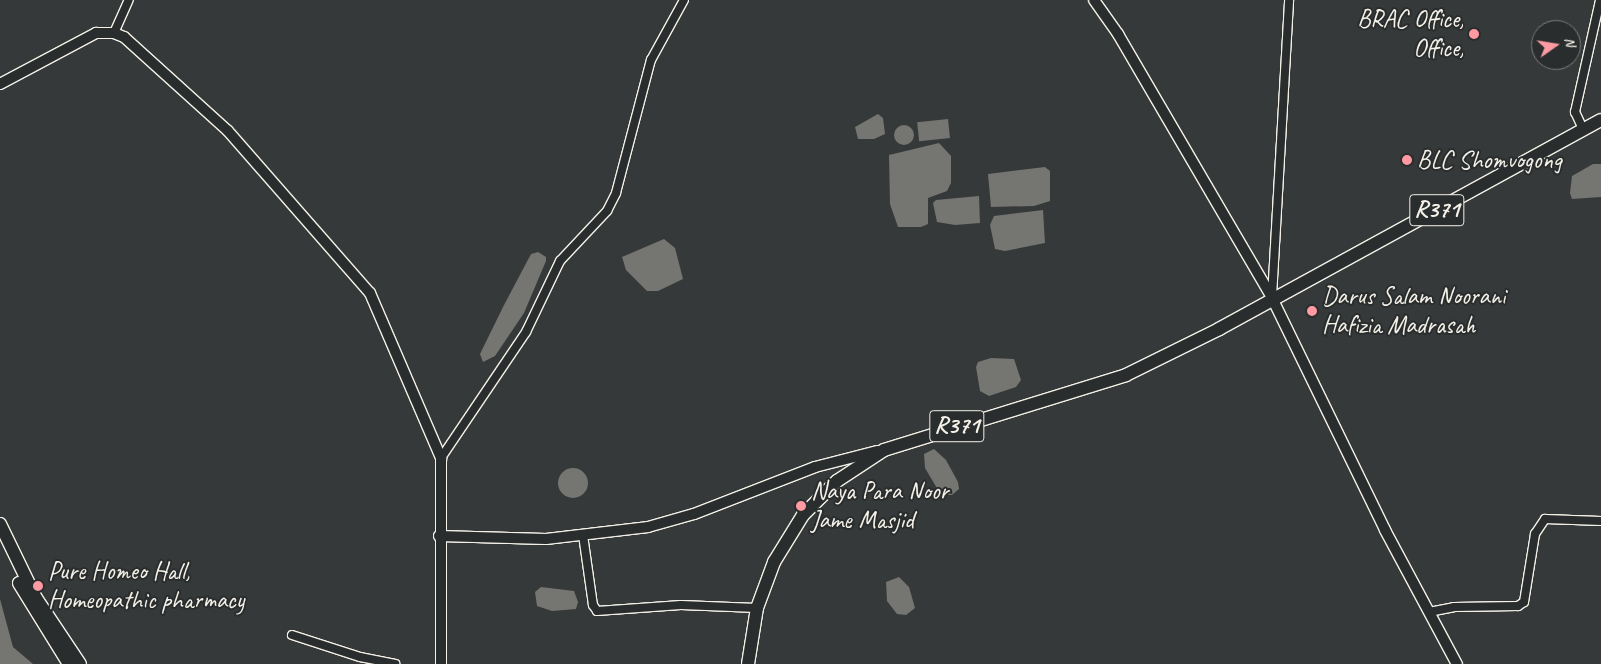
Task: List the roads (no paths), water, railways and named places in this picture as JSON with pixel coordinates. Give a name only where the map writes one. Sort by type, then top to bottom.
[{"type":"main road","name":"R371","points":[[748,664],[758,608],[774,562],[803,515],[837,482],[884,450],[1126,375],[1219,329],[1272,298],[1601,120]]},
{"type":"main road","points":[[0,524],[36,598],[80,664]]},
{"type":"main road","points":[[0,545],[29,602],[68,664]]},
{"type":"street","points":[[114,33],[129,0]]},
{"type":"street","points":[[441,458],[526,332],[560,261],[607,211],[616,193],[651,60],[684,0]]},
{"type":"street","points":[[1094,0],[1118,34],[1272,298],[1385,530],[1457,664]]},
{"type":"street","points":[[1272,298],[1289,0]]},
{"type":"street","points":[[1583,129],[1575,112],[1600,0]]},
{"type":"street","points":[[0,84],[79,40],[96,33],[114,33],[134,44],[228,131],[370,293],[441,458],[439,536],[441,664]]},
{"type":"street","points":[[439,536],[537,539],[648,527],[694,514],[815,467],[884,450]]},
{"type":"street","points":[[1429,612],[1454,607],[1518,606],[1524,602],[1535,534],[1545,519],[1601,521]]},
{"type":"street","points":[[584,535],[593,605],[597,611],[681,605],[758,608]]},
{"type":"street","points":[[292,635],[360,657],[395,664]]},
{"type":"place","name":"BRAC Office, Office,","points":[[1474,34]]},
{"type":"place","name":"BLC Shomvogong","points":[[1407,160]]},
{"type":"place","name":"Darus Salam Noorani Hafizia Madrasah","points":[[1312,311]]},
{"type":"place","name":"Naya Para Noor Jame Masjid","points":[[801,506]]},
{"type":"place","name":"Pure Homeo Hall, Homeopathic pharmacy","points":[[38,586]]}]
